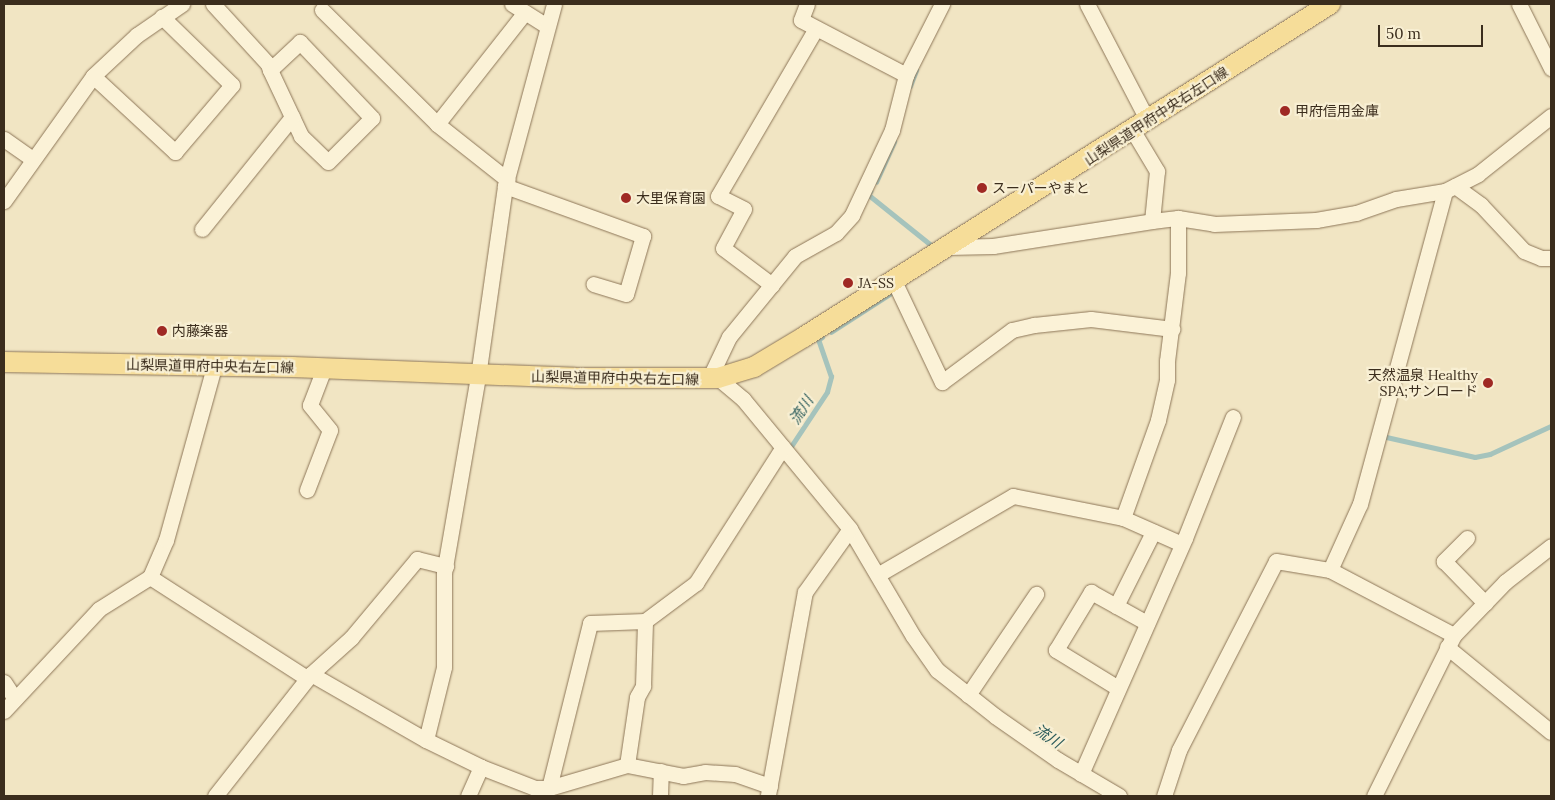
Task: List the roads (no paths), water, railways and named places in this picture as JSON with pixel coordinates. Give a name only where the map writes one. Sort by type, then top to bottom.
[{"type":"main road","name":"山梨県道甲府中央右左口線","points":[[4,362],[324,368],[478,376],[713,379],[754,367],[897,287],[926,261],[1330,4]]},
{"type":"street","points":[[4,201],[93,76],[137,35],[182,4]]},
{"type":"street","points":[[213,4],[270,70],[301,136],[328,162],[372,118],[300,42],[270,70]]},
{"type":"street","points":[[426,740],[444,667],[446,566],[478,376],[506,183],[554,4]]},
{"type":"street","points":[[807,4],[801,20],[906,75]]},
{"type":"street","points":[[942,4],[906,75],[892,130],[852,215],[836,233],[795,256],[729,337],[713,379],[743,399],[850,529],[879,574],[927,657],[937,670],[968,695],[1081,774],[1120,796]]},
{"type":"street","points":[[1087,4],[1141,126],[1157,171],[1152,221]]},
{"type":"street","points":[[1519,4],[1551,68]]},
{"type":"street","points":[[437,124],[519,8],[547,26]]},
{"type":"street","points":[[322,10],[437,124],[506,183],[644,236],[626,294],[594,284]]},
{"type":"street","points":[[93,76],[175,152],[232,85],[162,18]]},
{"type":"street","points":[[772,285],[723,248],[744,209],[718,196],[816,28]]},
{"type":"street","points":[[946,248],[993,246],[1178,218],[1214,224],[1316,220],[1356,213],[1396,199],[1450,189],[1478,174],[1551,116]]},
{"type":"street","points":[[202,229],[292,117]]},
{"type":"street","points":[[4,139],[33,159]]},
{"type":"street","points":[[1450,189],[1481,205],[1524,250],[1542,258],[1551,258]]},
{"type":"street","points":[[1330,570],[1360,504],[1450,189]]},
{"type":"street","points":[[1123,518],[1158,420],[1167,380],[1178,273],[1178,218]]},
{"type":"street","points":[[897,287],[942,382],[1012,330],[1034,325],[1091,319],[1172,329]]},
{"type":"street","points":[[4,711],[99,609],[150,577],[166,540],[214,367]]},
{"type":"street","points":[[307,490],[330,430],[310,405],[324,368]]},
{"type":"street","points":[[1081,774],[1182,544],[1233,417]]},
{"type":"street","points":[[549,788],[590,623],[645,622],[696,583],[783,447]]},
{"type":"street","points":[[879,574],[1013,496],[1123,518],[1182,544]]},
{"type":"street","points":[[150,577],[309,676],[426,740],[481,767],[535,788],[549,788],[627,765],[683,776],[705,772],[735,774],[769,791],[805,592],[850,529]]},
{"type":"street","points":[[1116,606],[1153,532]]},
{"type":"street","points":[[1468,538],[1444,561],[1485,602]]},
{"type":"street","points":[[1374,796],[1451,641],[1485,602],[1527,562],[1551,546]]},
{"type":"street","points":[[215,796],[309,676],[351,638],[417,559],[446,566]]},
{"type":"street","points":[[1164,796],[1179,750],[1276,561],[1330,570],[1451,641],[1551,732]]},
{"type":"street","points":[[1118,688],[1056,650],[1091,592],[1147,623]]},
{"type":"street","points":[[968,695],[1036,594]]},
{"type":"street","points":[[627,765],[637,697],[643,686],[645,622]]},
{"type":"street","points":[[4,682],[15,699]]},
{"type":"street","points":[[468,796],[481,767]]},
{"type":"street","points":[[660,796],[662,771]]},
{"type":"waterway","name":"流川","points":[[910,86],[916,70]]},
{"type":"waterway","name":"流川","points":[[876,182],[894,142]]},
{"type":"waterway","name":"流川","points":[[871,191],[869,195],[935,248]]},
{"type":"waterway","name":"流川","points":[[831,332],[896,290]]},
{"type":"waterway","name":"流川","points":[[790,448],[827,392],[831,377],[818,340],[822,337]]},
{"type":"waterway","points":[[1382,436],[1475,457],[1490,454],[1551,426]]},
{"type":"place","name":"甲府信用金庫","points":[[1285,111]]},
{"type":"place","name":"スーパーやまと","points":[[982,188]]},
{"type":"place","name":"大里保育園","points":[[626,198]]},
{"type":"place","name":"JA-SS","points":[[848,283]]},
{"type":"place","name":"内藤楽器","points":[[162,331]]},
{"type":"place","name":"天然温泉 Healthy SPA;サンロード","points":[[1488,383]]}]
